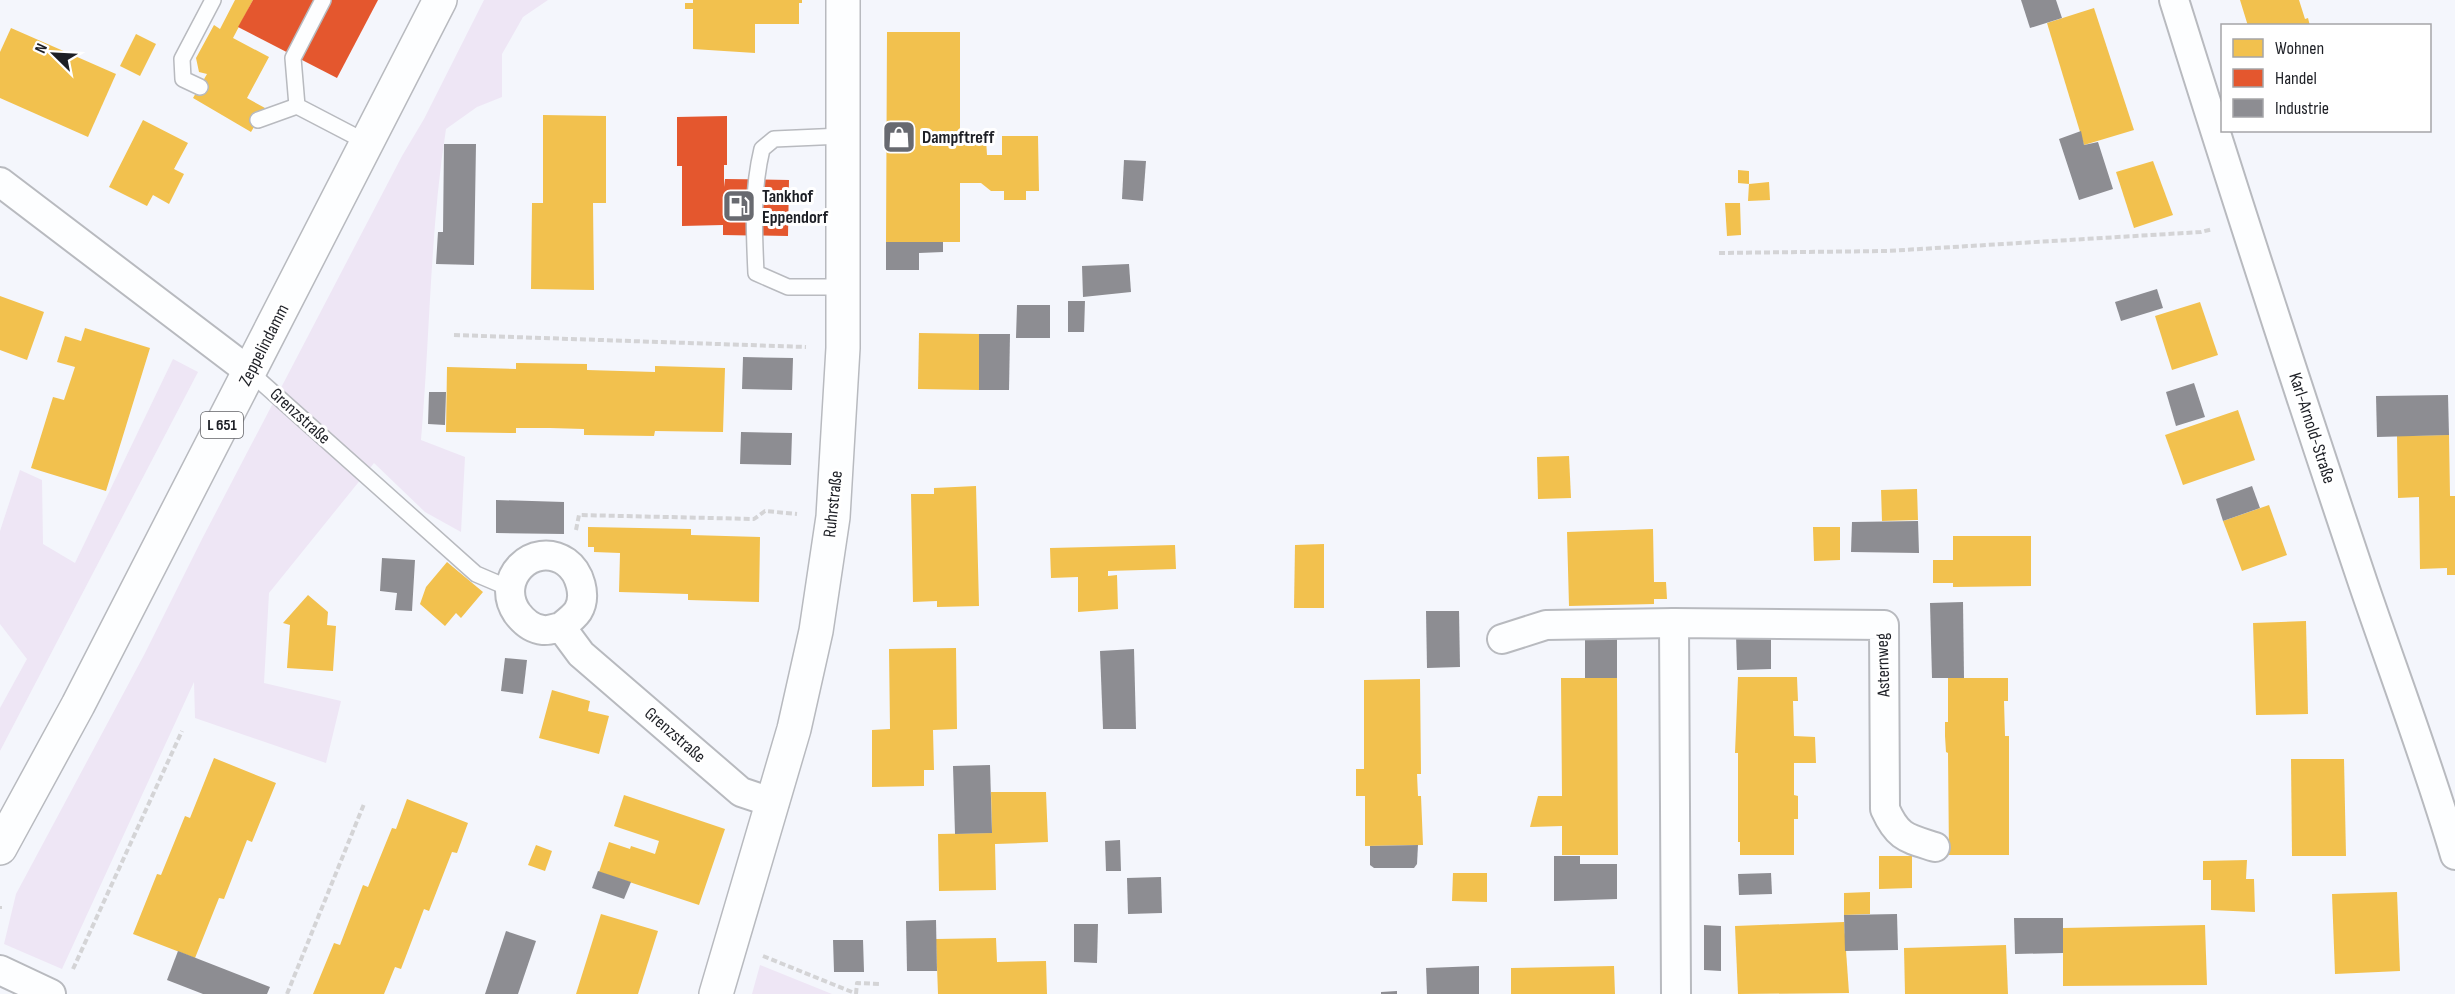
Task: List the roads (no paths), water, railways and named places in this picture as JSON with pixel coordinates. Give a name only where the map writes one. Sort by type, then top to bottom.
[{"type":"street","name":"Zeppelindamm","points":[[0,848],[78,705],[440,0]]},
{"type":"street","name":"Ruhrstraße","points":[[716,994],[774,802],[808,673],[833,517],[843,348],[843,0]]},
{"type":"street","name":"Karl-Arnold-Straße","points":[[2174,0],[2243,223],[2364,585],[2434,785],[2455,855]]},
{"type":"street","name":"Grenzstraße","points":[[0,182],[250,372]]},
{"type":"street","points":[[542,556],[562,559],[572,566],[583,587],[579,611],[561,627],[542,630],[523,622],[510,603],[509,588],[516,571],[526,561],[542,556]]},
{"type":"street","points":[[1674,622],[1676,994]]},
{"type":"street","name":"Asternweg","points":[[1502,639],[1546,625],[1674,622],[1884,625],[1886,809],[1899,833],[1905,838],[1935,847]]},
{"type":"street","name":"Grenzstraße","points":[[561,627],[581,654],[741,792],[774,802]]},
{"type":"street","points":[[0,970],[51,994]]},
{"type":"lane","points":[[200,87],[183,78],[182,60],[213,0]]},
{"type":"lane","points":[[297,106],[293,58],[323,0]]},
{"type":"lane","points":[[258,120],[297,106],[368,143]]},
{"type":"lane","points":[[842,136],[774,140],[762,149],[755,180],[754,235],[756,273],[788,287],[843,287]]},
{"type":"lane","name":"Grenzstraße","points":[[250,372],[476,574],[509,588]]},
{"type":"place","name":"Dampftreff","points":[[899,137]]},
{"type":"place","name":"Tankhof Eppendorf","points":[[739,206]]}]
